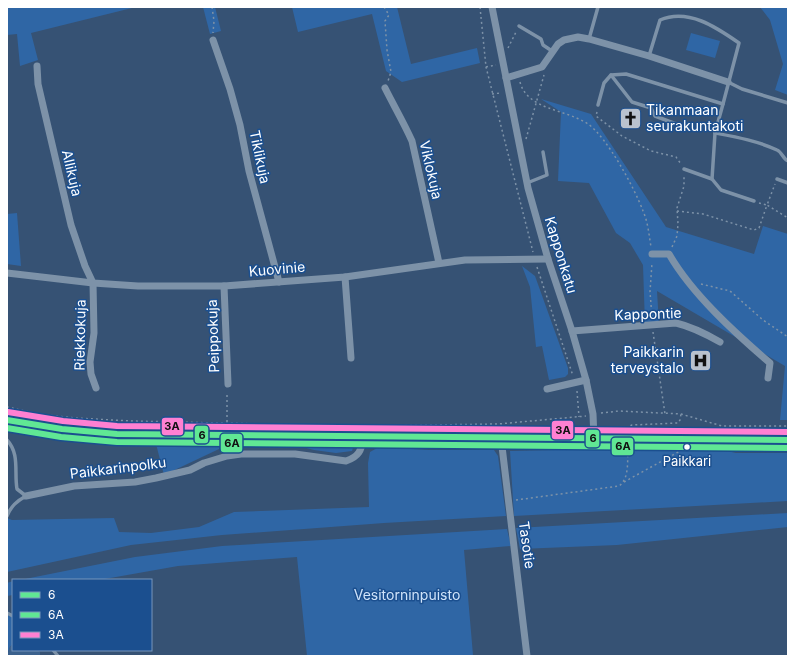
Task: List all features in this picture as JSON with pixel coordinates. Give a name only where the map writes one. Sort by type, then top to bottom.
[{"type":"main road","points":[[7,420],[62,429],[117,434],[788,440]]},
{"type":"street","name":"Kapponkatu","points":[[492,7],[524,171],[548,259],[572,331],[586,380],[593,414],[594,439]]},
{"type":"street","points":[[506,78],[542,67],[558,44],[564,40],[578,37],[589,38],[728,82]]},
{"type":"street","name":"Tiklikuja","points":[[213,40],[230,89],[240,125],[249,171],[279,282]]},
{"type":"street","name":"Allikuja","points":[[37,66],[38,84],[70,225],[93,282]]},
{"type":"street","name":"Viklokuja","points":[[385,88],[404,123],[412,142],[440,263]]},
{"type":"street","points":[[652,254],[668,254],[676,267],[714,310],[770,363],[768,378]]},
{"type":"street","name":"Kuovinie","points":[[7,273],[138,286],[224,286],[345,277],[440,263],[488,259],[548,259]]},
{"type":"street","points":[[345,277],[351,358]]},
{"type":"street","name":"Riekkokuja","points":[[93,282],[94,333],[90,362],[91,374],[96,388]]},
{"type":"street","name":"Peippokuja","points":[[224,286],[228,384]]},
{"type":"street","name":"Kappontie","points":[[572,331],[676,323],[701,331],[720,342]]},
{"type":"street","points":[[547,389],[586,380]]},
{"type":"street","name":"Paikkarinpolku","points":[[26,496],[74,486],[135,482],[156,478],[190,470],[204,463],[228,456],[241,454],[296,454],[346,461],[353,459],[359,454],[364,437]]},
{"type":"street","name":"Tasotie","points":[[501,438],[527,656]]},
{"type":"lane","points":[[589,38],[598,7]]},
{"type":"lane","points":[[649,56],[660,20],[668,17],[679,16],[701,21],[717,28],[739,43],[716,133],[712,179]]},
{"type":"lane","points":[[519,26],[541,39],[543,45],[552,51]]},
{"type":"lane","points":[[598,105],[604,84],[611,76],[626,74],[723,104]]},
{"type":"lane","points":[[611,76],[632,102],[651,108],[656,116],[684,127]]},
{"type":"lane","points":[[728,82],[742,89],[788,103]]},
{"type":"lane","points":[[716,133],[747,140],[779,151],[788,161]]},
{"type":"lane","points":[[527,182],[547,175],[543,152]]},
{"type":"lane","points":[[684,169],[712,179],[721,190],[754,201]]},
{"type":"lane","points":[[777,179],[788,183]]},
{"type":"lane","points":[[7,440],[13,448],[16,456],[17,489],[20,493],[26,496]]},
{"type":"lane","points":[[7,516],[9,510],[16,502],[26,496]]},
{"type":"path","points":[[212,7],[214,20],[213,40]]},
{"type":"path","points":[[384,7],[389,15],[385,21],[387,50],[391,72],[385,88]]},
{"type":"path","points":[[480,7],[486,67],[535,259],[576,382],[579,417]]},
{"type":"path","points":[[508,48],[519,26]]},
{"type":"path","points":[[525,142],[545,73]]},
{"type":"path","points":[[518,75],[521,88],[536,104],[575,117],[588,124],[598,133],[619,163],[635,190],[644,212],[652,254],[650,292],[652,325],[665,414]]},
{"type":"path","points":[[598,105],[596,116],[622,136],[651,151],[676,157],[684,169],[684,186],[677,208],[677,236],[668,254]]},
{"type":"path","points":[[512,173],[524,171]]},
{"type":"path","points":[[677,211],[703,214],[754,230],[759,228],[777,179]]},
{"type":"path","points":[[754,201],[767,205],[788,218]]},
{"type":"path","points":[[688,281],[730,291],[763,320],[788,337]]},
{"type":"path","points":[[227,423],[228,384]]},
{"type":"path","points":[[7,407],[38,414],[75,418],[358,426],[498,424],[579,417],[619,411],[681,414],[722,426],[788,426]]},
{"type":"path","points":[[628,432],[628,428],[632,425],[678,422],[681,414]]},
{"type":"path","points":[[624,482],[626,478],[628,445]]},
{"type":"path","points":[[508,502],[619,486],[680,451]]},
{"type":"green space","points":[[7,7],[136,7],[31,33],[38,60],[20,66],[17,34],[7,35]]},
{"type":"green space","points":[[203,7],[215,7],[221,31],[210,34]]},
{"type":"green space","points":[[292,7],[397,7],[411,64],[477,48],[480,63],[402,82],[386,71],[372,14],[298,32]]},
{"type":"green space","points":[[760,7],[788,7],[788,95],[775,90],[783,64],[770,20]]},
{"type":"green space","points":[[691,33],[720,41],[715,58],[686,50]]},
{"type":"green space","points":[[541,99],[591,114],[666,227],[754,254],[763,226],[788,234],[788,420],[780,420],[785,366],[657,291],[659,324],[645,325],[643,265],[630,243],[616,233],[589,183],[558,181],[561,112]]},
{"type":"green space","points":[[17,213],[21,266],[7,264],[7,214]]},
{"type":"green space","points":[[522,266],[535,276],[568,368],[568,374],[565,377],[549,380],[542,346],[536,347],[530,287]]},
{"type":"green space","points":[[221,443],[219,449],[164,475],[156,444]]},
{"type":"green space","points":[[287,443],[354,444],[352,451],[336,453],[314,450]]},
{"type":"green space","points":[[379,447],[429,450],[494,450],[498,456],[506,516],[222,535],[131,545],[7,572],[7,518],[12,520],[114,518],[119,532],[151,533],[199,527],[234,512],[369,507],[368,463],[370,452]]},
{"type":"green space","points":[[602,449],[722,450],[736,453],[788,453],[788,501],[514,516],[510,451]]},
{"type":"green space","points":[[788,513],[788,527],[617,545],[520,549],[516,528]]},
{"type":"green space","name":"Vesitorninpuisto","points":[[507,529],[511,546],[464,550],[473,655],[493,656],[307,656],[297,557],[178,566],[105,579],[25,579],[135,557],[222,546]]},
{"type":"green space","points":[[12,581],[12,595],[7,596],[7,583]]},
{"type":"green space","points":[[7,610],[12,616],[12,645],[7,655]]},
{"type":"shaded area","points":[[12,645],[12,651],[38,651],[40,656],[7,656]]},
{"type":"transit line","name":"3A","points":[[8,412],[63,421],[117,426],[788,432]]},
{"type":"transit line","name":"6","points":[[7,420],[62,429],[117,434],[788,440]]},
{"type":"transit line","name":"6A","points":[[7,428],[61,437],[117,442],[788,448]]},
{"type":"place","name":"Tikanmaan seurakuntakoti","points":[[631,118]]},
{"type":"place","name":"Paikkarin terveystalo","points":[[700,360]]},
{"type":"place","name":"Paikkari","points":[[687,447]]}]
